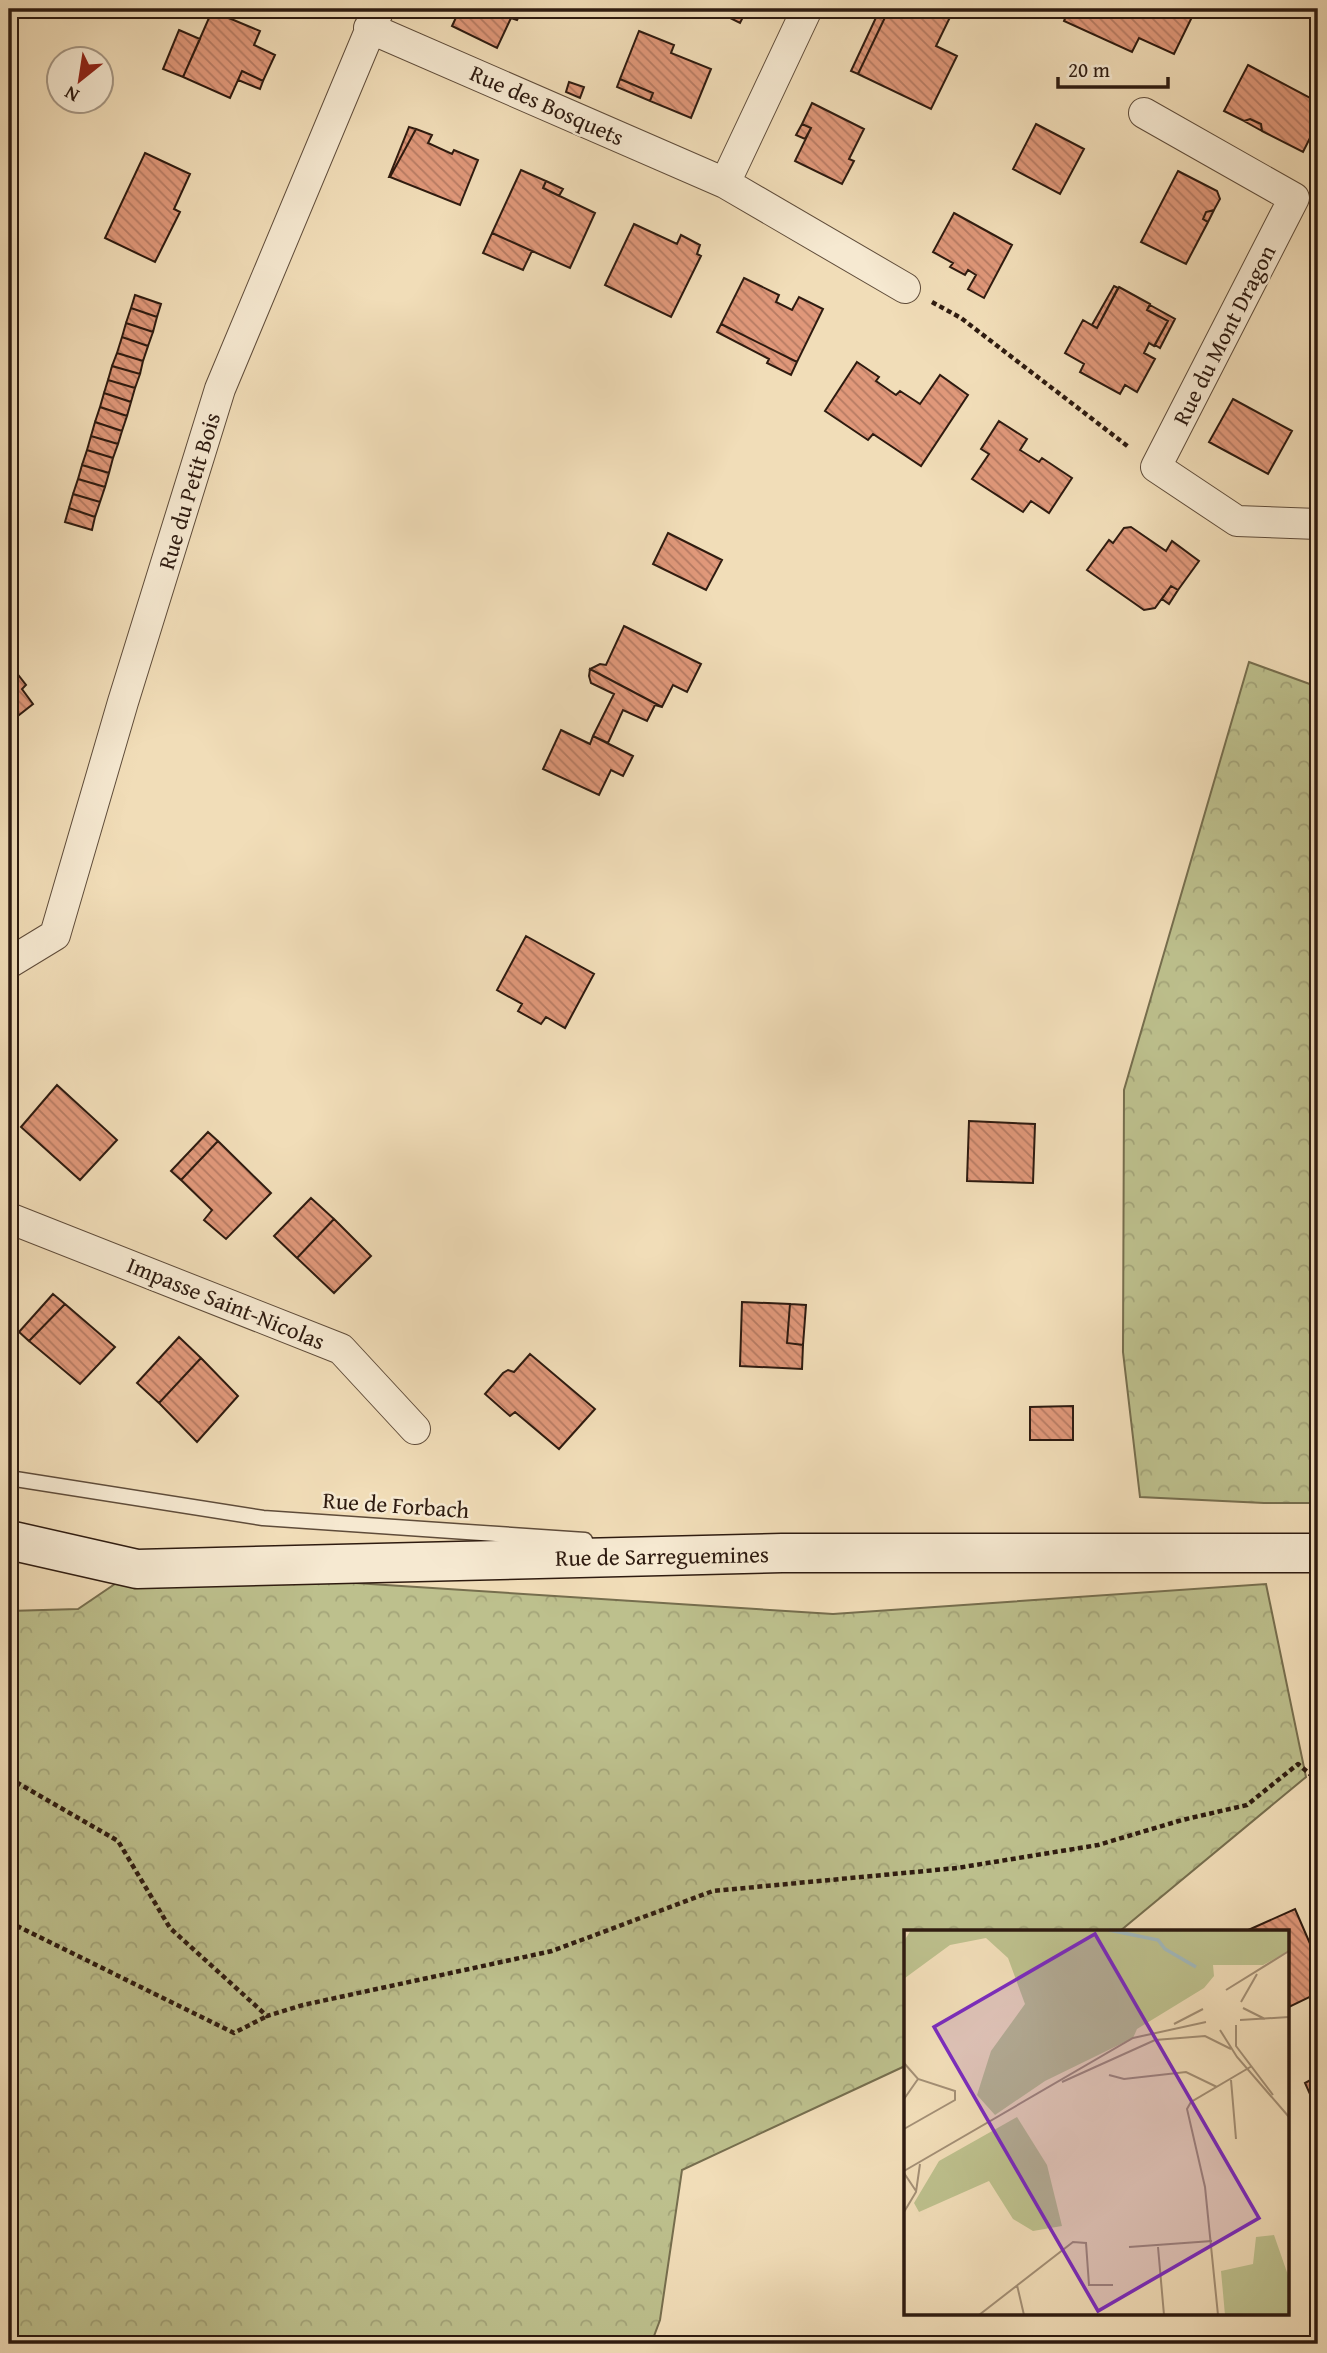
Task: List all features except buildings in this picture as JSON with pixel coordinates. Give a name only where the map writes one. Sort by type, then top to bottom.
[{"type":"main road","name":"Rue de Sarreguemines","points":[[9,1540],[137,1569],[782,1553],[1318,1553]]},
{"type":"street","points":[[725,183],[807,9]]},
{"type":"street","name":"Rue des Bosquets","points":[[374,18],[725,183],[905,288]]},
{"type":"street","name":"Rue du Petit Bois","points":[[9,963],[55,935],[123,702],[220,389],[374,18]]},
{"type":"street","name":"Rue du Mont Dragon","points":[[1144,113],[1294,198],[1156,467]]},
{"type":"street","points":[[1156,467],[1237,521],[1318,524]]},
{"type":"street","name":"Impasse Saint-Nicolas","points":[[9,1218],[341,1349],[415,1429]]},
{"type":"lane","name":"Rue de Forbach","points":[[9,1478],[263,1518],[782,1553]]},
{"type":"path","points":[[905,288],[961,318],[1156,467]]},
{"type":"path","points":[[9,1922],[234,2033],[267,2016],[303,2006],[552,1951],[713,1891],[957,1868],[1098,1845],[1182,1820],[1247,1805],[1298,1764],[1318,1781]]},
{"type":"path","points":[[9,1778],[118,1840],[170,1928],[267,2016]]},
{"type":"green space","points":[[1249,662],[1318,687],[1318,1503],[1140,1497],[1123,1352],[1124,1090]]},
{"type":"green space","points":[[137,1569],[833,1614],[1266,1584],[1306,1777],[1121,1930],[904,1930],[904,2066],[682,2170],[660,2320],[651,2344],[9,2344],[9,1611],[78,1609]]}]
